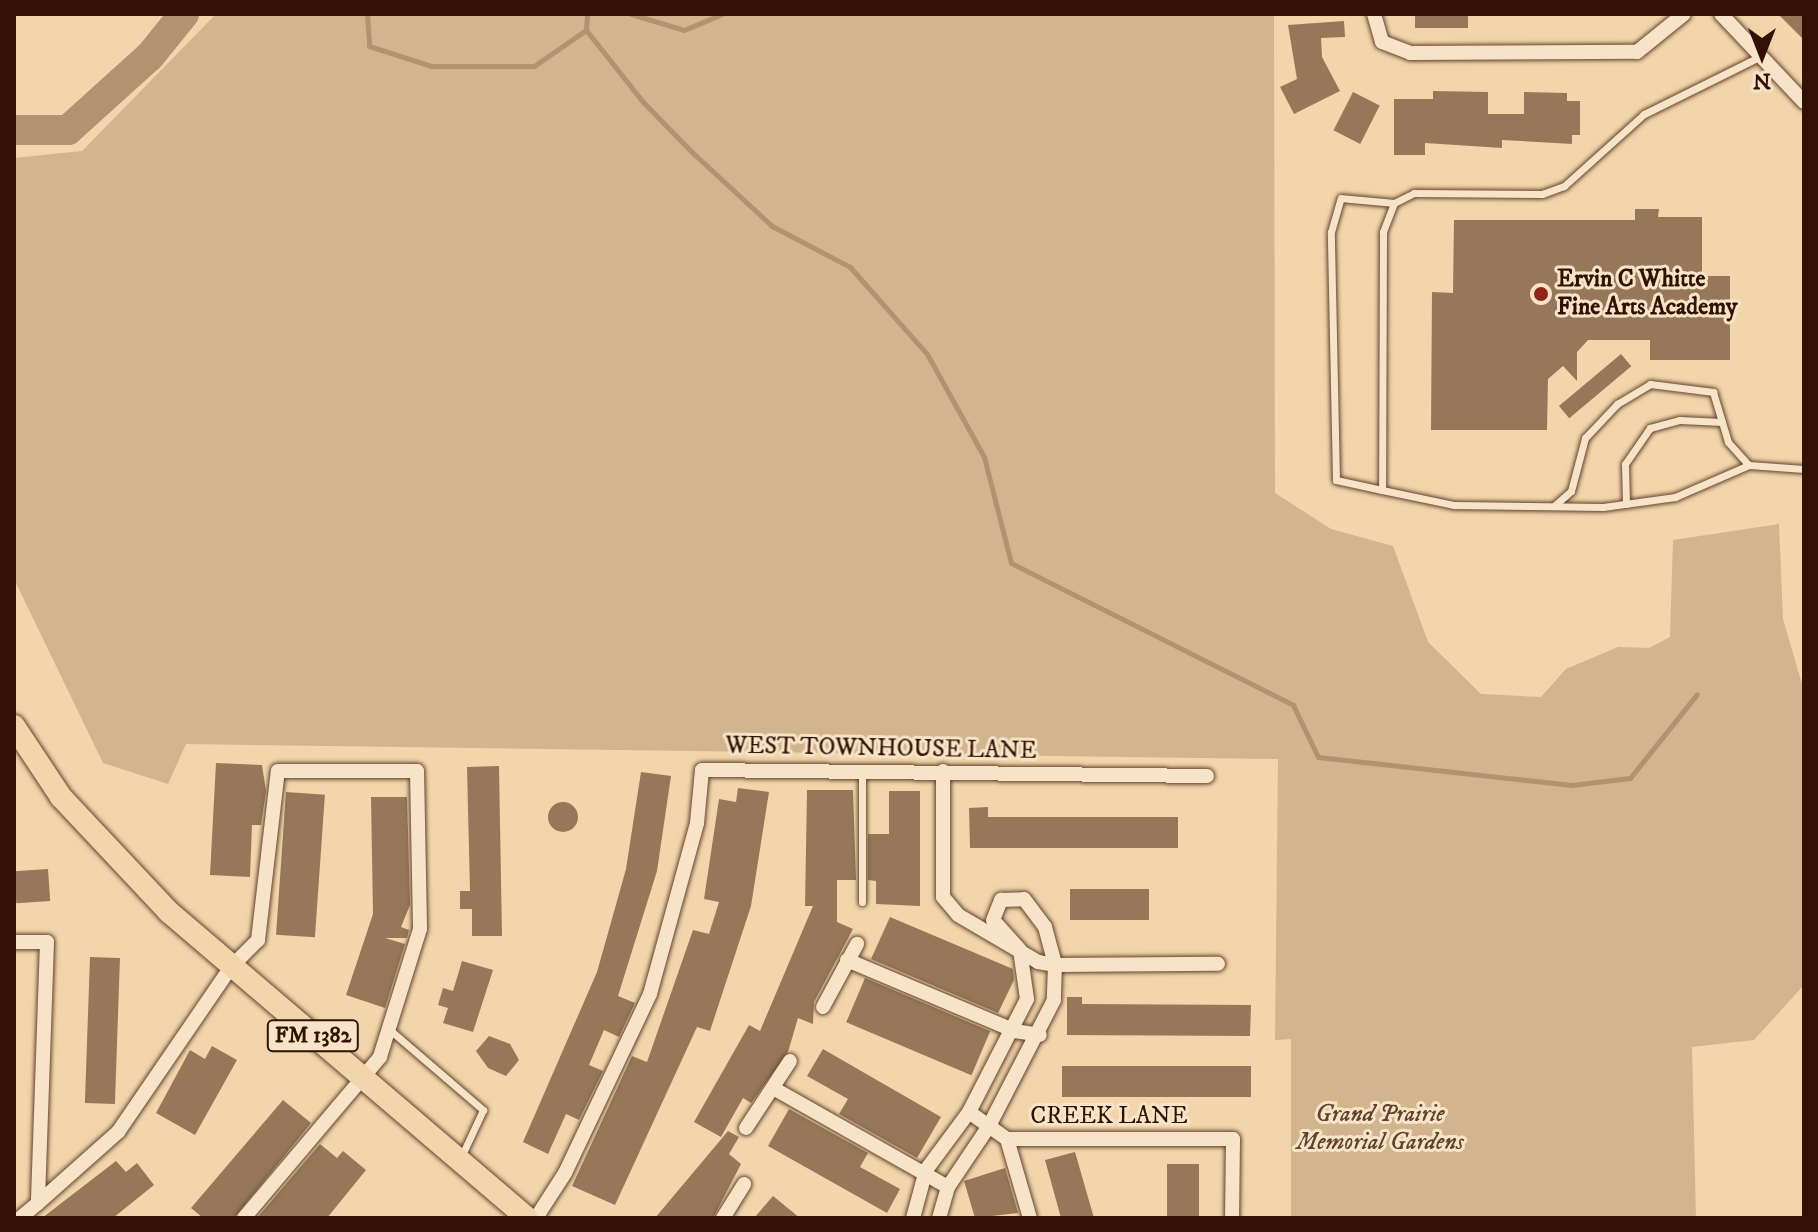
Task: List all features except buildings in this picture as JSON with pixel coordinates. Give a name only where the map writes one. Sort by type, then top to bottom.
[{"type":"main road","name":"FM 1382","points":[[14,726],[105,850],[231,967],[527,1218]]},
{"type":"street","points":[[1374,14],[1382,42],[1410,53],[1637,52],[1684,14]]},
{"type":"street","points":[[1725,15],[1804,102]]},
{"type":"street","name":"WEST TOWNHOUSE LANE","points":[[536,1218],[565,1173],[650,994],[697,823],[702,770],[1207,776]]},
{"type":"street","points":[[20,1218],[118,1132],[231,967],[258,940],[278,771],[417,771],[420,929],[390,1030],[366,1081],[244,1218]]},
{"type":"street","points":[[943,771],[943,897],[958,915],[1020,950],[1055,965],[1218,964]]},
{"type":"street","points":[[913,1218],[926,1170],[969,1112],[1015,1031],[1027,999],[1020,950],[993,920],[1001,900],[1024,899],[1045,927],[1055,965],[1054,1000],[1040,1035],[989,1126],[948,1187],[939,1218]]},
{"type":"street","points":[[14,942],[47,942],[38,1203]]},
{"type":"street","points":[[823,1007],[857,944]]},
{"type":"street","points":[[847,960],[1015,1031],[1040,1035]]},
{"type":"street","points":[[746,1128],[790,1061]]},
{"type":"street","points":[[773,1088],[926,1170],[948,1187]]},
{"type":"street","name":"CREEK LANE","points":[[969,1112],[1007,1139],[1233,1139],[1232,1218]]},
{"type":"street","points":[[1007,1139],[1030,1218]]},
{"type":"street","points":[[723,1218],[744,1184]]},
{"type":"lane","points":[[1761,56],[1644,114],[1564,186],[1542,194],[1414,193],[1394,203],[1341,198],[1331,232],[1336,480],[1454,505],[1554,506],[1626,504],[1675,497],[1749,465],[1804,469]]},
{"type":"lane","points":[[1382,490],[1383,232],[1394,203]]},
{"type":"lane","points":[[1554,506],[1571,491],[1585,438],[1636,388],[1650,384],[1713,392],[1728,442],[1749,465]]},
{"type":"lane","points":[[1626,504],[1625,464],[1650,428],[1680,420],[1722,422]]},
{"type":"lane","points":[[862,770],[862,902]]},
{"type":"lane","points":[[390,1030],[483,1110],[459,1161]]},
{"type":"green space","name":"Grand Prairie Memorial Gardens","points":[[216,14],[1274,14],[1275,493],[1331,529],[1393,546],[1428,642],[1481,694],[1541,697],[1566,669],[1618,647],[1649,648],[1670,637],[1673,540],[1779,524],[1783,619],[1804,691],[1804,985],[1754,1040],[1692,1047],[1696,1218],[1291,1218],[1291,1039],[1275,1040],[1278,759],[186,744],[168,784],[103,763],[14,579],[14,158],[82,151]]},
{"type":"waterway","points":[[14,130],[68,130],[150,56],[184,14]]},
{"type":"waterway","points":[[367,14],[369,46],[431,66],[534,66],[586,30],[587,14]]},
{"type":"waterway","points":[[631,14],[684,30],[722,14]]},
{"type":"waterway","points":[[586,30],[643,102],[694,154],[772,226],[850,267],[927,354],[984,457],[1011,563],[1293,705],[1318,757],[1572,785],[1630,778],[1697,694]]},
{"type":"place","name":"Ervin C Whitte Fine Arts Academy","points":[[1541,294]]}]
